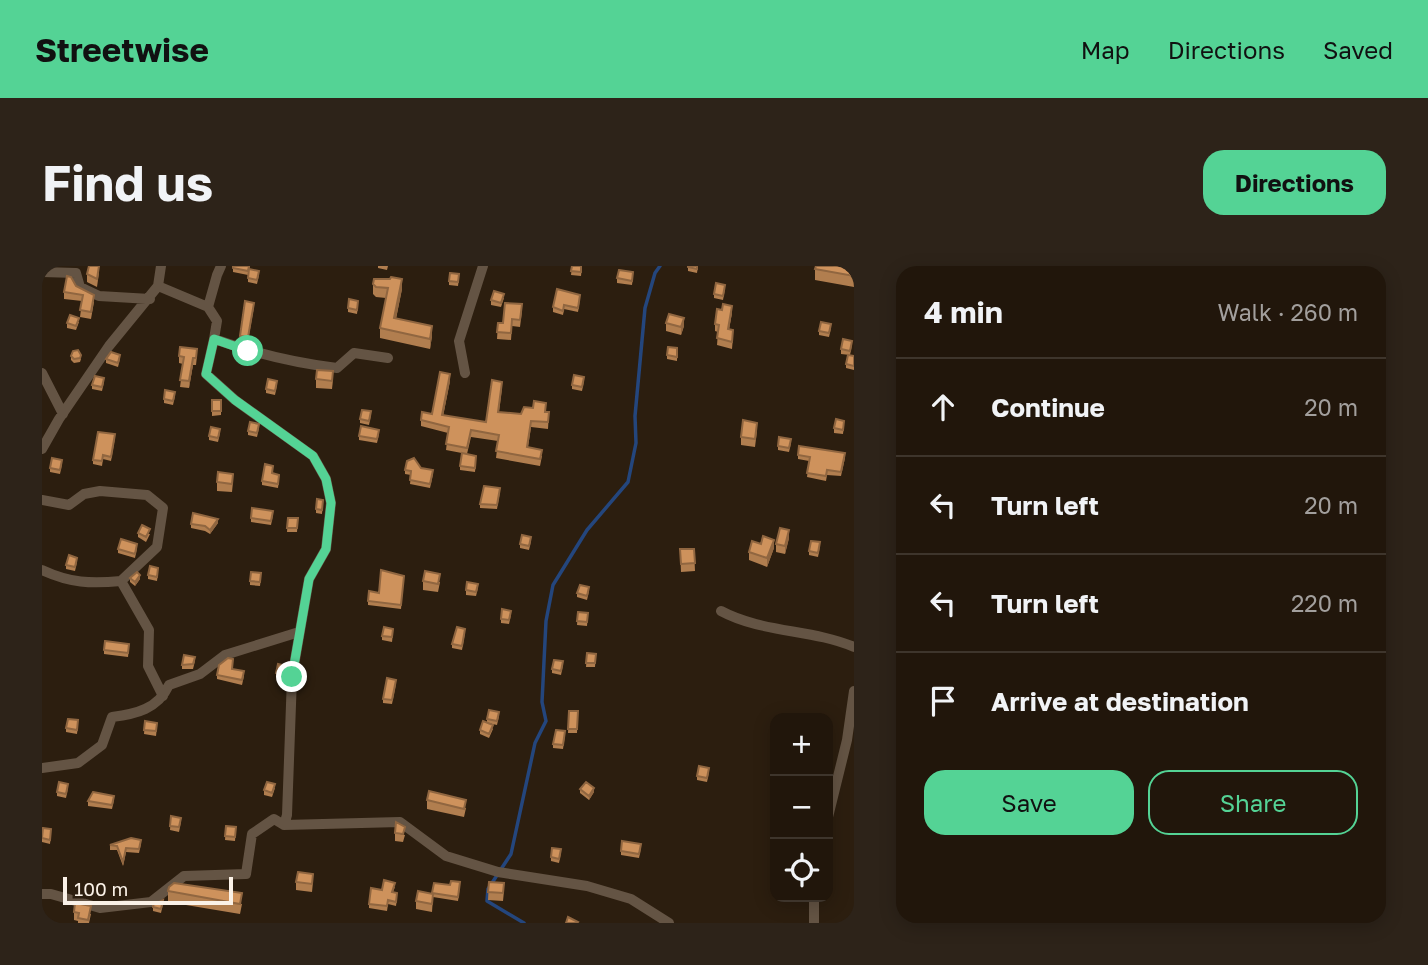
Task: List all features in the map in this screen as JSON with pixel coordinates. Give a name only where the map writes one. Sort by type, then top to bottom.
[{"type":"street","points":[[42,449],[109,346],[150,299],[158,286],[161,266]]},
{"type":"street","points":[[208,307],[221,266]]},
{"type":"street","points":[[466,373],[459,341],[483,266]]},
{"type":"street","points":[[42,271],[76,273],[80,287],[99,296],[150,299]]},
{"type":"street","points":[[158,286],[208,307],[217,321],[206,374],[235,400],[313,456],[326,479],[331,503],[326,549],[309,579],[292,677],[287,815],[284,825]]},
{"type":"street","points":[[214,339],[248,351],[306,365],[337,368],[354,353],[388,358]]},
{"type":"street","points":[[42,373],[63,414]]},
{"type":"street","points":[[42,500],[69,505],[84,494],[117,492],[147,495],[163,508],[157,547],[121,581],[90,584],[55,576],[42,570]]},
{"type":"street","points":[[121,581],[149,630],[148,666],[163,696]]},
{"type":"street","points":[[721,611],[738,620],[796,631],[854,647]]},
{"type":"street","points":[[42,768],[78,763],[102,745],[112,717],[139,713],[163,696],[169,685],[200,674],[225,655],[299,632]]},
{"type":"street","points":[[833,797],[847,740],[854,691]]},
{"type":"street","points":[[42,894],[51,894],[100,908],[151,902],[184,876],[246,874],[252,834],[274,818],[284,825],[400,822],[446,856],[498,872],[587,886],[631,899],[669,923]]},
{"type":"street","points":[[814,902],[814,923]]},
{"type":"building","points":[[89,266],[99,266],[97,279],[87,274]]},
{"type":"building","points":[[233,266],[249,266],[248,271]]},
{"type":"building","points":[[572,266],[581,266],[581,272],[571,271]]},
{"type":"building","points":[[816,266],[854,266],[854,276],[815,269]]},
{"type":"building","points":[[249,269],[259,271],[257,280],[248,278]]},
{"type":"building","points":[[619,270],[633,272],[632,281],[617,278]]},
{"type":"building","points":[[450,273],[459,274],[458,282],[449,281]]},
{"type":"building","points":[[67,276],[71,277],[76,286],[94,295],[91,312],[80,310],[83,295],[64,292]]},
{"type":"building","points":[[374,279],[402,279],[394,318],[432,326],[430,339],[380,328],[388,288],[376,287],[373,284]]},
{"type":"building","points":[[716,283],[725,285],[723,296],[714,294]]},
{"type":"building","points":[[557,289],[580,295],[578,308],[564,305],[563,311],[553,307]]},
{"type":"building","points":[[494,291],[504,294],[501,303],[491,300]]},
{"type":"building","points":[[349,299],[358,301],[357,310],[348,308]]},
{"type":"building","points":[[245,301],[254,303],[248,337],[240,336]]},
{"type":"building","points":[[505,303],[522,304],[520,320],[512,319],[511,333],[497,332],[498,323],[503,323]]},
{"type":"building","points":[[723,304],[732,306],[728,329],[733,330],[732,342],[717,338],[717,309],[722,310]]},
{"type":"building","points":[[669,314],[684,318],[681,327],[666,323]]},
{"type":"building","points":[[70,315],[79,318],[76,326],[67,323]]},
{"type":"building","points":[[821,322],[831,324],[829,333],[819,331]]},
{"type":"building","points":[[843,339],[852,341],[850,351],[841,349]]},
{"type":"building","points":[[180,347],[197,349],[189,381],[180,380],[184,357],[179,356]]},
{"type":"building","points":[[668,347],[677,348],[677,357],[667,355]]},
{"type":"building","points":[[78,350],[80,358],[74,359],[71,356],[73,351]]},
{"type":"building","points":[[111,352],[120,355],[118,363],[106,359]]},
{"type":"building","points":[[848,355],[854,356],[854,366],[846,364]]},
{"type":"building","points":[[317,370],[333,371],[332,381],[316,379]]},
{"type":"building","points":[[440,372],[450,374],[442,415],[486,422],[492,380],[502,382],[498,412],[521,414],[524,407],[533,408],[534,401],[546,403],[548,422],[531,421],[527,447],[542,450],[540,459],[496,451],[499,435],[471,430],[467,448],[446,444],[449,427],[421,420],[422,412],[432,414]]},
{"type":"building","points":[[574,375],[584,377],[582,387],[572,385]]},
{"type":"building","points":[[95,376],[104,378],[102,387],[92,385]]},
{"type":"building","points":[[268,379],[277,381],[275,391],[266,389]]},
{"type":"building","points":[[165,390],[175,392],[173,401],[164,399]]},
{"type":"building","points":[[212,400],[221,400],[221,411],[212,411]]},
{"type":"building","points":[[362,410],[371,411],[369,421],[360,419]]},
{"type":"building","points":[[836,419],[844,421],[843,430],[834,428]]},
{"type":"building","points":[[743,420],[757,423],[755,439],[741,437]]},
{"type":"building","points":[[250,422],[259,424],[257,433],[248,431]]},
{"type":"building","points":[[361,426],[379,430],[377,439],[359,436]]},
{"type":"building","points":[[211,427],[220,429],[218,438],[209,436]]},
{"type":"building","points":[[98,432],[115,434],[111,457],[103,455],[102,461],[93,460]]},
{"type":"building","points":[[779,437],[791,439],[789,448],[778,446]]},
{"type":"building","points":[[799,446],[845,453],[841,472],[827,470],[826,476],[807,473],[810,457],[798,455]]},
{"type":"building","points":[[462,453],[476,456],[475,468],[460,466]]},
{"type":"building","points":[[52,458],[62,460],[60,470],[50,468]]},
{"type":"building","points":[[414,458],[421,468],[433,470],[430,484],[410,480],[411,471],[405,470],[407,461]]},
{"type":"building","points":[[265,464],[273,466],[272,473],[279,475],[278,484],[262,481]]},
{"type":"building","points":[[218,472],[233,474],[232,484],[217,482]]},
{"type":"building","points":[[484,486],[500,488],[497,505],[480,504]]},
{"type":"building","points":[[317,499],[323,500],[322,510],[316,509]]},
{"type":"building","points":[[252,508],[273,511],[271,521],[251,518]]},
{"type":"building","points":[[193,513],[218,519],[210,530],[205,526],[191,524]]},
{"type":"building","points":[[288,518],[298,518],[297,528],[287,528]]},
{"type":"building","points":[[142,525],[150,529],[146,537],[138,533]]},
{"type":"building","points":[[780,528],[789,530],[785,546],[776,544]]},
{"type":"building","points":[[522,535],[531,537],[529,546],[520,544]]},
{"type":"building","points":[[763,536],[774,540],[767,558],[749,552],[752,541],[761,544]]},
{"type":"building","points":[[121,539],[137,544],[135,554],[118,549]]},
{"type":"building","points":[[811,541],[820,542],[818,553],[809,551]]},
{"type":"building","points":[[680,549],[694,549],[695,563],[681,564]]},
{"type":"building","points":[[69,555],[77,558],[75,567],[66,565]]},
{"type":"building","points":[[150,566],[158,568],[157,577],[148,575]]},
{"type":"building","points":[[381,570],[404,576],[401,605],[368,601],[369,591],[379,593]]},
{"type":"building","points":[[425,571],[440,574],[438,584],[423,581]]},
{"type":"building","points":[[137,572],[140,575],[135,582],[130,578]]},
{"type":"building","points":[[251,572],[261,573],[260,582],[250,581]]},
{"type":"building","points":[[467,582],[478,584],[476,592],[466,590]]},
{"type":"building","points":[[580,585],[589,587],[587,596],[577,593]]},
{"type":"building","points":[[502,609],[511,611],[509,620],[501,619]]},
{"type":"building","points":[[578,612],[588,613],[587,622],[577,621]]},
{"type":"building","points":[[384,627],[393,629],[392,637],[382,636]]},
{"type":"building","points":[[457,627],[465,629],[462,646],[452,644]]},
{"type":"building","points":[[105,641],[129,644],[128,653],[104,650]]},
{"type":"building","points":[[587,653],[596,654],[595,663],[586,663]]},
{"type":"building","points":[[184,655],[195,657],[193,664],[182,665]]},
{"type":"building","points":[[228,658],[233,659],[232,669],[244,671],[242,680],[217,675],[219,665]]},
{"type":"building","points":[[554,660],[563,661],[561,671],[552,669]]},
{"type":"building","points":[[278,664],[286,666],[284,675],[276,673]]},
{"type":"building","points":[[387,678],[396,680],[392,700],[383,699]]},
{"type":"building","points":[[489,710],[499,712],[497,721],[487,719]]},
{"type":"building","points":[[569,711],[578,711],[577,729],[568,729]]},
{"type":"building","points":[[68,719],[78,720],[77,730],[66,728]]},
{"type":"building","points":[[145,721],[157,723],[156,731],[144,730]]},
{"type":"building","points":[[483,721],[493,725],[489,734],[480,730]]},
{"type":"building","points":[[556,730],[565,731],[563,745],[553,744]]},
{"type":"building","points":[[699,766],[709,768],[707,778],[697,776]]},
{"type":"building","points":[[59,782],[68,784],[66,794],[57,792]]},
{"type":"building","points":[[267,782],[275,784],[272,793],[264,790]]},
{"type":"building","points":[[586,782],[594,788],[589,796],[580,789]]},
{"type":"building","points":[[429,791],[466,800],[464,809],[427,800]]},
{"type":"building","points":[[93,792],[114,796],[112,805],[88,801]]},
{"type":"building","points":[[171,816],[181,818],[179,827],[170,826]]},
{"type":"building","points":[[396,822],[405,827],[403,834],[395,833]]},
{"type":"building","points":[[226,826],[236,827],[235,837],[225,836]]},
{"type":"building","points":[[43,828],[51,829],[50,840],[42,838]]},
{"type":"building","points":[[131,838],[141,840],[139,849],[126,848],[123,862],[117,846],[110,845]]},
{"type":"building","points":[[622,841],[641,844],[639,854],[621,851]]},
{"type":"building","points":[[552,848],[561,849],[559,859],[551,857]]},
{"type":"building","points":[[298,872],[313,874],[312,884],[296,882]]},
{"type":"building","points":[[384,880],[395,883],[392,892],[397,893],[396,902],[388,900],[387,906],[369,904],[371,888],[382,890]]},
{"type":"building","points":[[451,881],[460,882],[458,897],[432,893],[434,883],[450,885]]},
{"type":"building","points":[[489,882],[504,883],[503,893],[488,892]]},
{"type":"building","points":[[174,883],[242,893],[240,904],[168,891]]},
{"type":"building","points":[[418,891],[433,894],[432,904],[416,901]]},
{"type":"building","points":[[163,900],[161,909],[153,907],[153,905]]},
{"type":"building","points":[[75,903],[91,906],[88,920],[78,918],[79,913],[74,912]]},
{"type":"building","points":[[568,917],[578,922],[566,923]]},
{"type":"waterway","points":[[524,923],[487,901],[488,889],[511,854],[535,743],[546,721],[542,702],[546,621],[553,585],[587,530],[628,482],[636,443],[635,416],[645,308],[655,273],[660,266]]},
{"type":"route","points":[[248,351],[214,339],[206,374],[235,400],[313,456],[326,479],[331,503],[326,549],[309,579],[292,677]]}]
